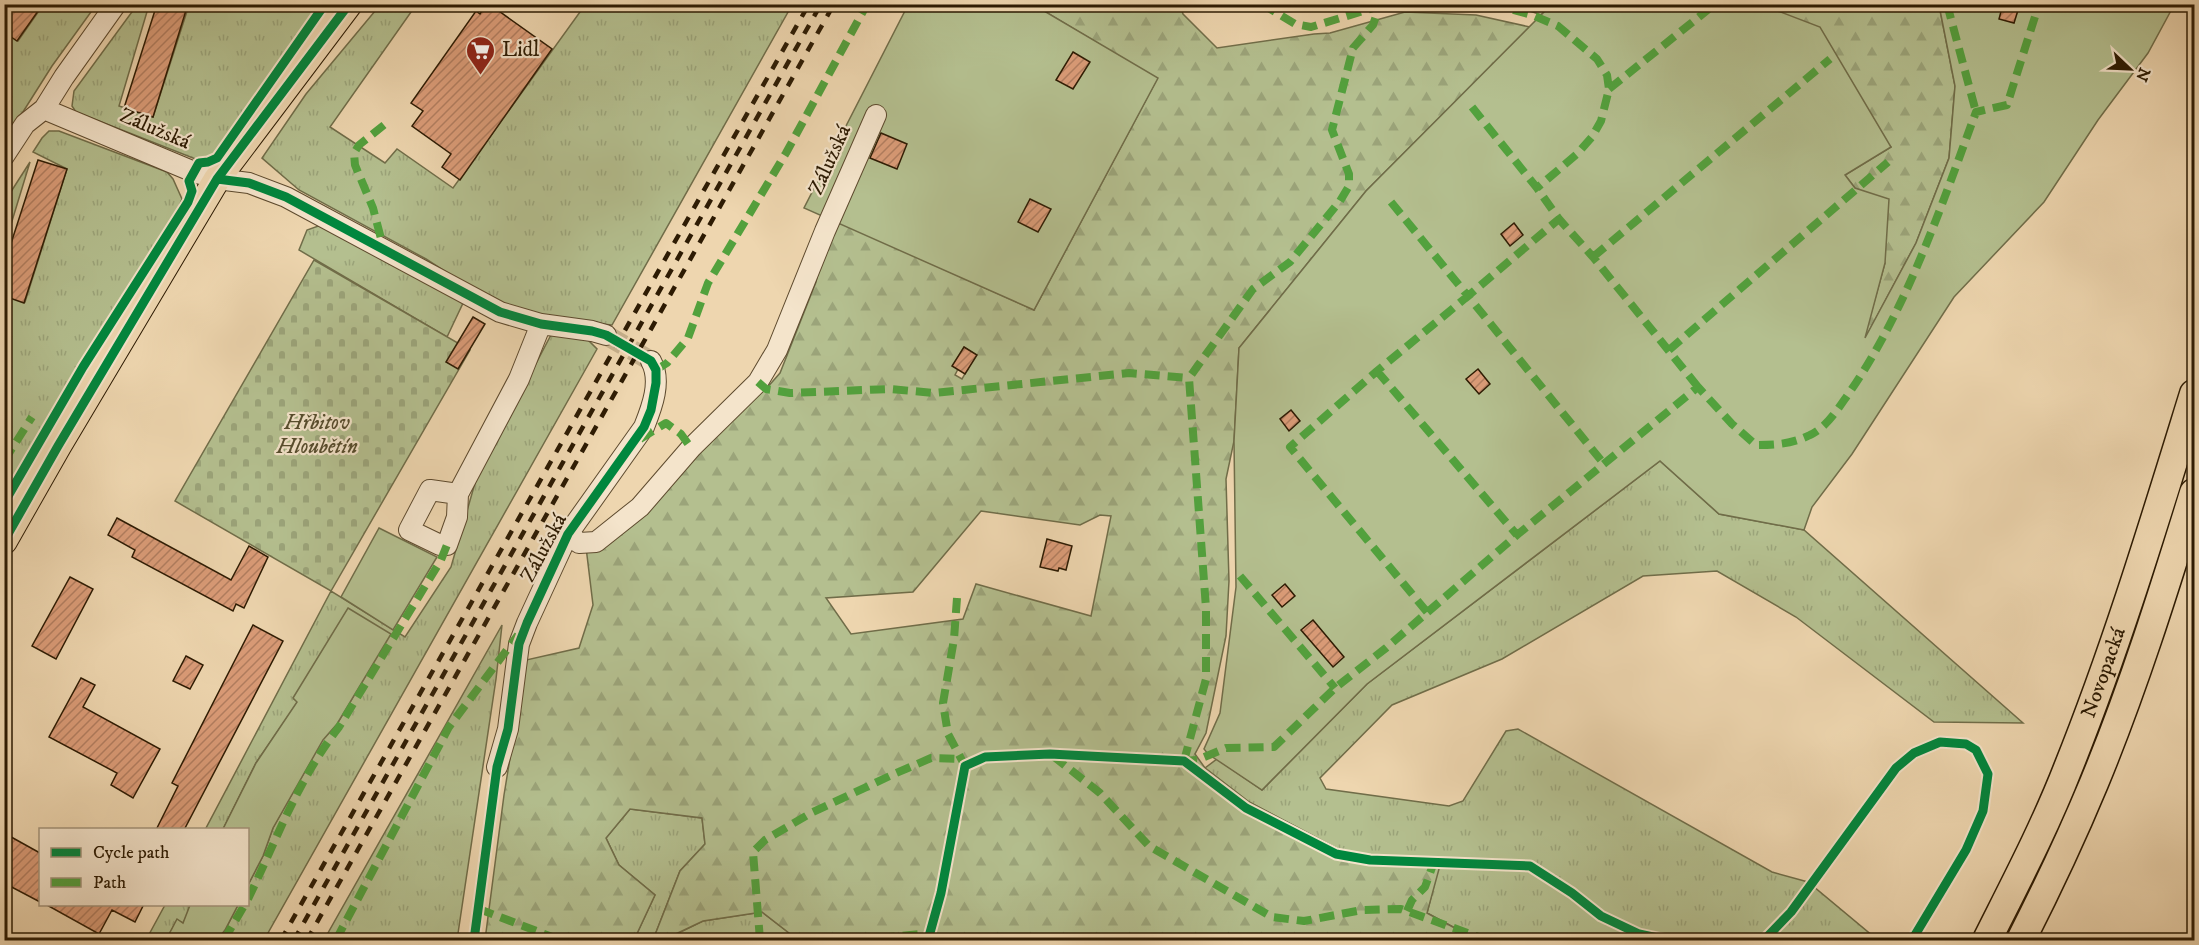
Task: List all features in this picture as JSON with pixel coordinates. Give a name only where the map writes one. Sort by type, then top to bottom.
[{"type":"highway","name":"Novopacká","points":[[1987,940],[2028,859],[2063,780],[2109,661],[2194,394]]},
{"type":"highway","name":"Novopacká","points":[[2020,940],[2053,876],[2094,782],[2134,674],[2194,493]]},
{"type":"main road","points":[[4,541],[217,179],[349,4]]},
{"type":"street","points":[[4,156],[25,124],[44,109],[116,4]]},
{"type":"street","name":"Zálužská","points":[[44,109],[194,172],[217,179],[249,183],[285,198],[500,312],[541,324],[606,335]]},
{"type":"street","name":"Zálužská","points":[[568,534],[579,543],[596,542],[640,507],[691,448],[758,382],[777,350],[827,224],[876,115]]},
{"type":"street","points":[[458,494],[519,378],[541,324]]},
{"type":"street","name":"Zálužská","points":[[497,767],[508,729],[519,644],[568,534],[644,427],[651,410],[656,383],[656,370],[651,361]]},
{"type":"green space","points":[[43,5],[96,5],[52,66],[9,134],[5,135],[5,32],[18,41]]},
{"type":"green space","points":[[137,5],[149,5],[119,106],[153,117],[189,5],[322,5],[215,155],[206,160],[198,160],[76,112],[72,106],[74,91]]},
{"type":"green space","points":[[380,5],[416,5],[330,127],[385,163],[397,149],[453,188],[585,5],[792,5],[612,325],[517,313],[480,294],[426,259],[299,190],[262,158],[306,94]]},
{"type":"green space","points":[[908,5],[1034,5],[1158,78],[1034,310],[804,208]]},
{"type":"green space","points":[[1034,5],[1180,5],[1183,14],[1217,48],[1330,33],[1405,12],[1476,15],[1530,27],[1366,191],[1239,348],[1234,441],[1226,479],[1229,581],[1226,636],[1206,733],[1195,754],[1205,768],[1249,802],[1355,858],[1442,858],[1427,913],[1477,940],[787,940],[789,933],[762,912],[703,921],[663,940],[653,940],[680,871],[705,844],[702,818],[630,809],[606,838],[619,865],[655,895],[634,940],[485,940],[504,795],[526,660],[579,648],[593,605],[586,547],[746,403],[766,389],[780,373],[816,282],[830,218],[1034,310],[1157,79]],"holes":[[[964,347],[976,355],[962,379],[955,375],[958,369],[953,366]],[[981,511],[1080,525],[1100,515],[1111,516],[1091,616],[976,584],[963,619],[851,634],[826,598],[913,592]]]},
{"type":"green space","points":[[1513,5],[1551,5],[1541,15]]},
{"type":"green space","points":[[1551,5],[1762,5],[1820,27],[1891,147],[1845,175],[1855,188],[1889,199],[1885,263],[1865,338],[1916,243],[1949,158],[1955,86],[1939,5],[2174,5],[2148,53],[2098,120],[2044,202],[1954,297],[1852,454],[1812,507],[1804,530],[1719,514],[1660,461],[1367,684],[1262,790],[1204,749],[1220,713],[1236,587],[1234,441],[1239,348],[1366,191]]},
{"type":"green space","points":[[1760,5],[1939,5],[1955,86],[1949,158],[1916,243],[1863,342],[1885,263],[1855,188],[1845,175],[1891,147]]},
{"type":"green space","points":[[49,131],[59,131],[167,172],[173,179],[182,199],[175,217],[85,358],[5,496],[5,296],[25,302],[67,169],[33,152]]},
{"type":"green space","points":[[30,162],[5,244],[5,201]]},
{"type":"green space","points":[[321,225],[464,301],[447,337],[299,250],[307,230]]},
{"type":"green space","name":"Hřbitov Hloubětín","points":[[314,260],[470,350],[331,591],[175,501]],"holes":[[[469,351],[458,368],[447,362]]]},
{"type":"green space","points":[[552,333],[586,338],[597,349],[264,940],[217,940],[237,906],[249,906],[249,883],[263,856],[273,828],[323,739],[337,724],[390,634],[294,699],[298,702],[256,763],[224,828],[206,828],[331,591],[405,637],[451,567],[477,476]]},
{"type":"green space","points":[[1660,461],[1719,514],[1804,530],[2023,723],[1934,722],[1796,617],[1717,571],[1643,576],[1502,659],[1392,705],[1320,778],[1326,789],[1449,806],[1463,801],[1506,731],[1518,729],[1772,872],[1808,882],[1874,937],[1869,940],[1477,940],[1427,913],[1441,858],[1355,858],[1249,802],[1205,768],[1217,759],[1262,790],[1367,684]]},
{"type":"green space","points":[[379,528],[437,557],[393,630],[341,597]]},
{"type":"green space","points":[[348,608],[391,634],[337,724],[323,740],[273,828],[263,856],[249,883],[249,828],[224,828],[256,763],[297,702],[293,698]]},
{"type":"green space","points":[[502,625],[457,940],[324,940]]},
{"type":"green space","points":[[630,809],[702,818],[705,844],[680,871],[653,940],[634,940],[655,895],[619,865],[606,838]]},
{"type":"green space","points":[[164,906],[190,906],[183,923],[177,920],[166,940],[146,940]]},
{"type":"green space","points":[[189,906],[237,906],[217,940],[166,940],[177,919],[183,923]]},
{"type":"green space","points":[[762,912],[789,933],[787,940],[664,940],[703,921]]},
{"type":"building","points":[[4,4],[43,4],[17,41],[4,32]]},
{"type":"building","points":[[157,4],[188,4],[153,117],[124,108]]},
{"type":"building","name":"Lidl","points":[[486,4],[552,49],[460,180],[442,167],[451,154],[412,126],[423,111],[411,103],[476,11],[480,14]]},
{"type":"building","points":[[2003,4],[2019,7],[2014,23],[1999,19]]},
{"type":"building","points":[[1073,52],[1090,62],[1073,89],[1056,80]]},
{"type":"building","points":[[881,133],[907,144],[897,169],[870,158]]},
{"type":"building","points":[[38,160],[67,169],[24,303],[4,296],[4,265]]},
{"type":"building","points":[[1030,199],[1051,209],[1038,232],[1018,222]]},
{"type":"building","points":[[1514,223],[1523,235],[1510,246],[1501,234]]},
{"type":"building","points":[[473,317],[485,324],[458,369],[446,362]]},
{"type":"building","points":[[964,347],[977,355],[965,374],[952,366]]},
{"type":"building","points":[[1478,369],[1490,384],[1479,394],[1466,379]]},
{"type":"building","points":[[1291,410],[1300,421],[1289,431],[1280,419]]},
{"type":"building","points":[[117,518],[231,580],[249,546],[268,557],[244,608],[236,604],[233,611],[132,557],[135,550],[108,535]]},
{"type":"building","points":[[1047,539],[1072,546],[1066,570],[1059,568],[1058,571],[1040,567]]},
{"type":"building","points":[[70,577],[93,589],[56,659],[32,646]]},
{"type":"building","points":[[1285,584],[1295,596],[1282,607],[1272,595]]},
{"type":"building","points":[[1313,620],[1344,657],[1333,667],[1301,630]]},
{"type":"building","points":[[253,625],[283,641],[185,828],[157,828],[178,786],[172,783]]},
{"type":"building","points":[[186,656],[203,665],[190,689],[173,681]]},
{"type":"building","points":[[81,678],[95,685],[83,707],[160,749],[133,798],[111,785],[117,773],[49,737]]},
{"type":"building","points":[[4,833],[39,852],[39,901],[4,883]]},
{"type":"building","points":[[49,906],[143,906],[135,922],[112,910],[99,934]]},
{"type":"tunnel","points":[[606,335],[651,361]]},
{"type":"railway","points":[[281,940],[809,4]]},
{"type":"railway","points":[[294,940],[821,4]]},
{"type":"railway","points":[[307,940],[834,4]]},
{"type":"marked path","points":[[656,370],[667,363],[688,338],[708,283],[786,153],[867,4]]},
{"type":"marked path","points":[[1262,4],[1295,24],[1311,27],[1383,5]]},
{"type":"marked path","points":[[1491,4],[1532,15],[1558,26],[1597,59],[1607,75],[1609,89],[1601,121],[1592,137],[1577,154],[1537,188]]},
{"type":"marked path","points":[[1609,89],[1715,4]]},
{"type":"marked path","points":[[1947,4],[1976,112]]},
{"type":"marked path","points":[[1182,761],[1197,760],[1226,748],[1274,747],[1335,688],[1698,387],[1732,424],[1756,445],[1790,442],[1810,435],[1821,428],[1840,407],[1868,364],[1905,294],[1976,112],[2007,105],[2039,4]]},
{"type":"marked path","points":[[1184,761],[1206,679],[1206,608],[1189,378],[1253,289],[1290,262],[1340,201],[1349,186],[1349,174],[1332,130],[1353,48],[1373,25],[1379,7]]},
{"type":"marked path","points":[[1593,257],[1830,59]]},
{"type":"marked path","points":[[1472,107],[1559,219],[1593,257],[1698,387]]},
{"type":"marked path","points":[[384,125],[359,145],[354,153],[355,165],[373,208],[384,250]]},
{"type":"marked path","points":[[1669,350],[1888,162]]},
{"type":"marked path","points":[[1391,202],[1468,296],[1559,219]]},
{"type":"marked path","points":[[1427,612],[1290,447],[1377,371],[1468,296],[1604,464]]},
{"type":"marked path","points":[[1377,371],[1517,535]]},
{"type":"marked path","points":[[758,382],[766,389],[790,393],[890,389],[934,393],[1129,373],[1189,378]]},
{"type":"marked path","points":[[4,461],[32,417]]},
{"type":"marked path","points":[[640,439],[666,423],[681,434],[691,448]]},
{"type":"marked path","points":[[249,897],[311,768],[339,727],[441,560],[447,545]]},
{"type":"marked path","points":[[1240,576],[1335,688]]},
{"type":"marked path","points":[[957,598],[954,639],[943,703],[948,734],[965,766],[968,765]]},
{"type":"marked path","points":[[336,940],[449,727],[518,635]]},
{"type":"marked path","points":[[1053,756],[1100,793],[1149,846],[1272,917],[1304,921],[1362,910],[1401,909],[1487,940]]},
{"type":"marked path","points":[[760,940],[753,852],[765,840],[811,813],[931,758],[962,759]]},
{"type":"marked path","points":[[1407,911],[1412,900],[1425,887],[1434,862]]},
{"type":"marked path","points":[[224,940],[244,906]]},
{"type":"marked path","points":[[479,909],[560,940]]},
{"type":"marked path","points":[[857,940],[930,933]]},
{"type":"cycle path","points":[[4,503],[83,367],[188,202],[192,191],[189,181],[199,163],[217,158],[325,4]]},
{"type":"cycle path","points":[[4,541],[217,179],[349,4]]},
{"type":"cycle path","points":[[217,179],[249,183],[286,197],[500,312],[541,324],[606,335],[651,361],[656,370],[651,410],[644,427],[568,534],[519,644],[508,729],[497,767],[474,940]]},
{"type":"cycle path","points":[[1764,940],[1791,912],[1896,768],[1914,753],[1940,742],[1966,744],[1976,750],[1988,774],[1983,811],[1966,850],[1912,940]]},
{"type":"cycle path","points":[[928,940],[941,893],[965,766],[985,757],[1050,754],[1184,761],[1246,808],[1336,854],[1370,860],[1530,866],[1572,893],[1601,916],[1639,934],[1667,940]]},
{"type":"place","name":"Lidl","points":[[481,76]]}]
